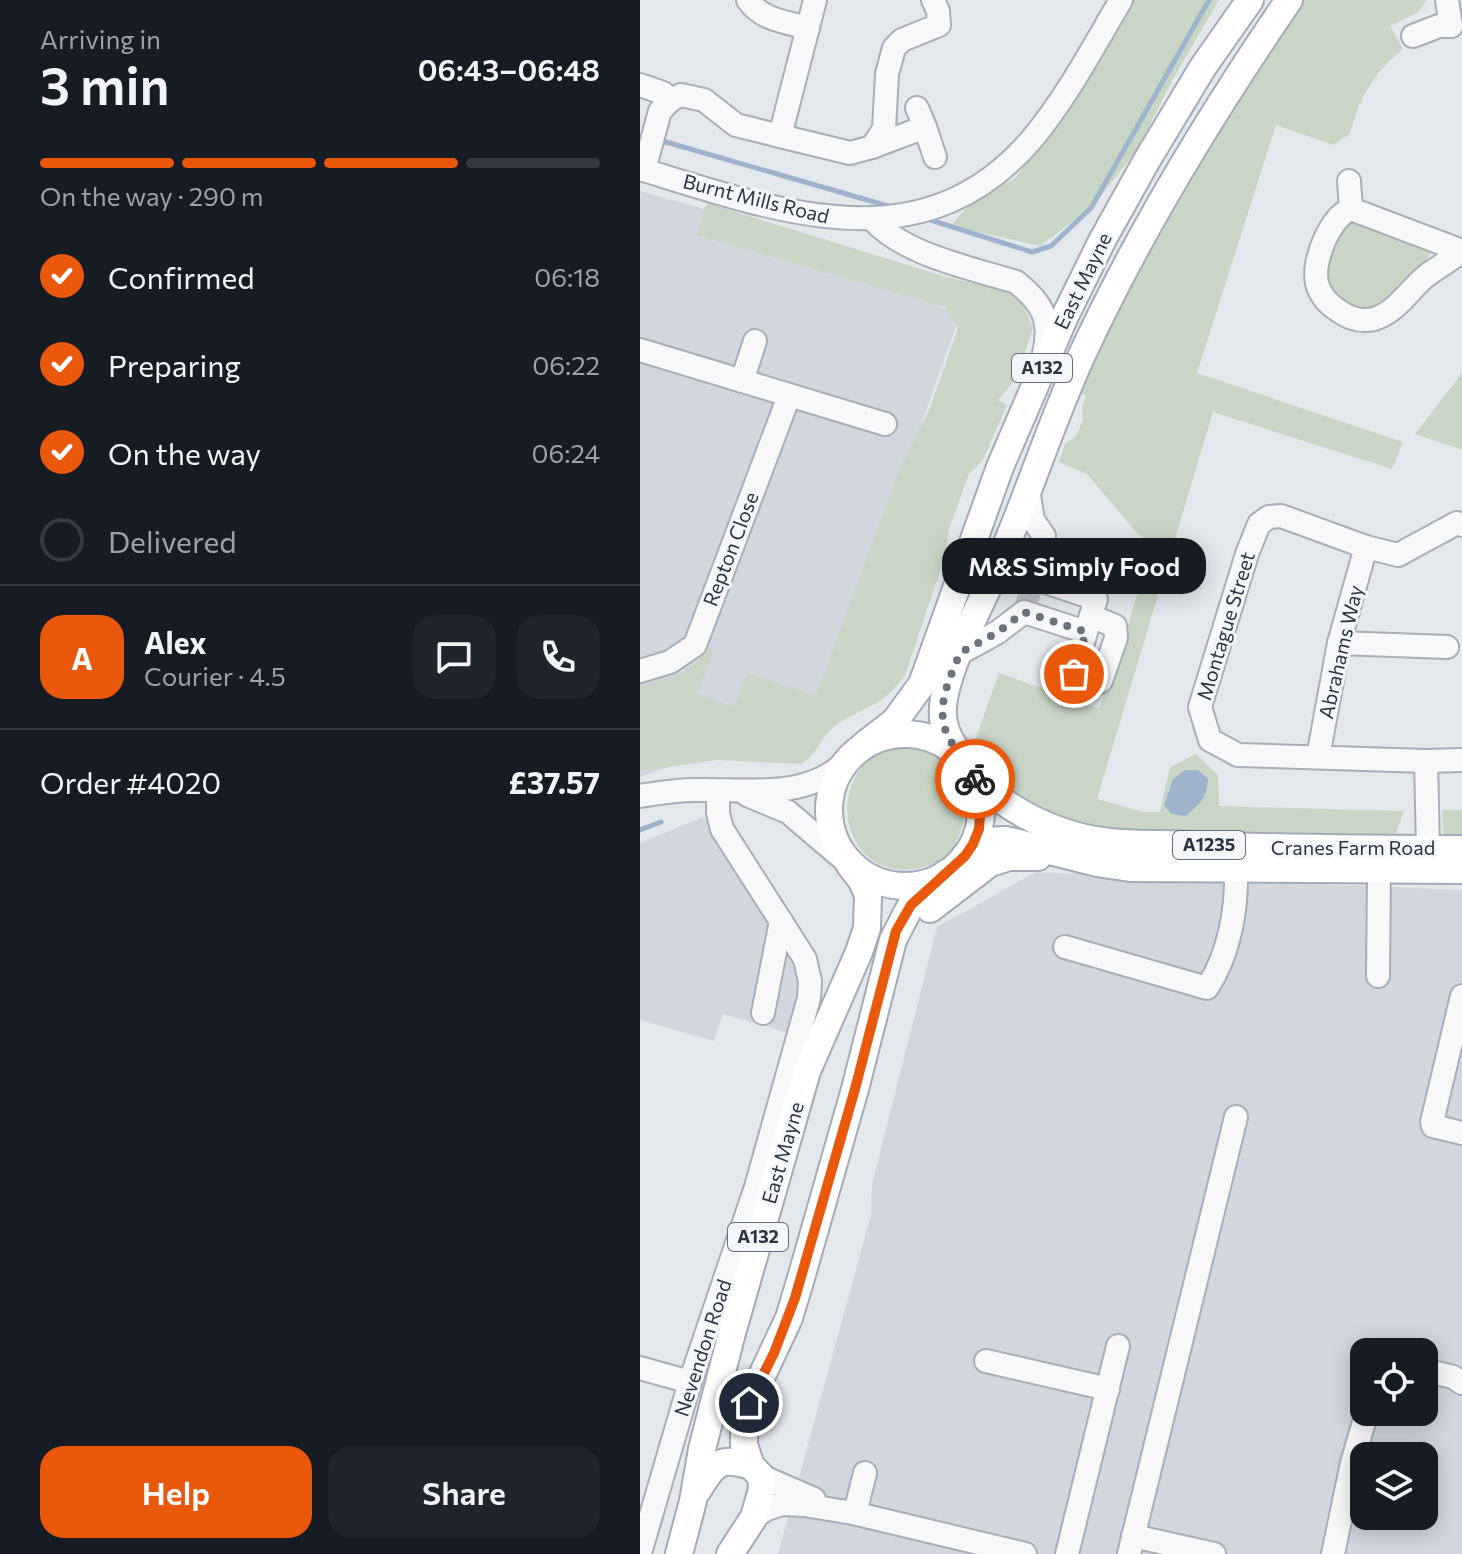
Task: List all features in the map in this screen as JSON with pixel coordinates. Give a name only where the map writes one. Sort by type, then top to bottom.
[{"type":"main road","name":"East Mayne","points":[[854,753],[895,721],[922,684],[979,522],[1031,392],[1103,239],[1203,67],[1250,0]]},
{"type":"main road","name":"East Mayne","points":[[968,766],[945,731],[942,711],[947,685],[1081,357],[1174,176],[1224,94],[1289,0]]},
{"type":"main road","points":[[854,753],[892,735],[923,735],[949,746],[968,766]]},
{"type":"main road","name":"A132","points":[[854,753],[836,780],[832,816],[835,839],[849,864],[867,878],[887,884],[908,886],[926,883],[945,874]]},
{"type":"main road","name":"A132","points":[[730,1554],[754,1517],[762,1489],[744,1445],[744,1420],[789,1318],[851,1104],[893,940],[905,913],[918,897],[965,856],[979,829],[981,802],[968,766]]},
{"type":"main road","name":"Cranes Farm Road","points":[[968,766],[997,798],[1036,820],[1098,840],[1270,848],[1462,849]]},
{"type":"main road","name":"Cranes Farm Road","points":[[965,856],[987,841],[1006,840],[1130,868],[1462,870]]},
{"type":"main road","points":[[881,990],[907,936],[922,917],[939,900],[990,863],[1018,856],[1097,863]]},
{"type":"main road","name":"East Mayne","points":[[679,1554],[732,1333],[807,1071],[867,928],[868,895],[849,864]]},
{"type":"main road","name":"East Mayne","points":[[693,1501],[715,1465],[733,1460],[756,1471]]},
{"type":"street","points":[[748,0],[756,11],[808,28]]},
{"type":"street","points":[[780,136],[815,0]]},
{"type":"street","points":[[872,147],[884,129],[887,74],[894,48],[902,40],[939,25],[933,0]]},
{"type":"street","name":"Burnt Mills Road","points":[[642,170],[796,212],[831,218],[873,220],[909,215],[941,205],[995,173],[1032,139],[1058,103],[1121,0]]},
{"type":"street","points":[[1413,36],[1439,26],[1456,30],[1447,0]]},
{"type":"street","points":[[640,85],[663,93],[671,100]]},
{"type":"street","points":[[642,170],[663,106],[681,95],[704,100],[736,125],[850,153],[872,147],[921,118],[935,157]]},
{"type":"street","points":[[1349,181],[1351,209]]},
{"type":"street","points":[[1351,209],[1462,251],[1427,276],[1390,311],[1371,320],[1357,320],[1327,303],[1317,284],[1316,272],[1330,227],[1343,212],[1351,209]]},
{"type":"street","points":[[873,220],[901,243],[1016,282],[1031,293],[1047,319],[1048,333],[1031,392]]},
{"type":"street","points":[[742,381],[755,341]]},
{"type":"street","points":[[640,350],[885,424]]},
{"type":"street","name":"Repton Close","points":[[640,671],[670,662],[695,645],[789,396]]},
{"type":"street","points":[[960,653],[998,632],[1029,596],[1044,536],[1033,520],[1028,489]]},
{"type":"street","name":"Montague Street","points":[[1462,525],[1457,523],[1398,555],[1366,547],[1281,516],[1269,517],[1259,524],[1247,554],[1200,707],[1210,740],[1238,755],[1462,760]]},
{"type":"street","name":"Abrahams Way","points":[[1318,757],[1339,643],[1366,547]]},
{"type":"street","points":[[1029,596],[1096,599],[1088,624],[1029,596]]},
{"type":"street","points":[[1339,643],[1447,647]]},
{"type":"street","points":[[640,796],[669,791],[807,785],[828,777],[854,753]]},
{"type":"street","points":[[1426,761],[1428,849]]},
{"type":"street","points":[[718,791],[758,798],[788,812],[849,864]]},
{"type":"street","name":"Nevendon Road","points":[[640,1553],[690,1382],[756,1187],[809,998],[809,970],[722,829],[718,791]]},
{"type":"street","points":[[1378,976],[1379,870]]},
{"type":"street","points":[[1065,947],[1207,988],[1221,968],[1234,909],[1236,871]]},
{"type":"street","points":[[763,1013],[786,929]]},
{"type":"street","points":[[1462,996],[1432,1124],[1462,1133]]},
{"type":"street","points":[[1214,1554],[1131,1545],[1236,1117]]},
{"type":"street","points":[[1067,1554],[1118,1346]]},
{"type":"street","points":[[986,1361],[1108,1389]]},
{"type":"street","points":[[640,1368],[690,1382]]},
{"type":"street","points":[[1438,1373],[1462,1383]]},
{"type":"street","points":[[1333,1554],[1363,1426]]},
{"type":"street","points":[[756,1471],[787,1489],[854,1513]]},
{"type":"street","points":[[854,1513],[865,1473]]},
{"type":"street","points":[[754,1517],[782,1504],[804,1505],[854,1513],[1025,1554]]},
{"type":"shaded area","points":[[640,191],[750,222],[960,315],[819,714],[640,777]]},
{"type":"shaded area","points":[[703,817],[803,962],[796,1035],[723,1014],[714,1041],[640,1020],[640,843]]},
{"type":"shaded area","points":[[1036,872],[1462,890],[1462,1554],[778,1554],[871,1215],[872,1185],[937,927]]},
{"type":"green space","points":[[1121,0],[1219,0],[1173,79],[1138,149],[1091,208],[1040,246],[951,226],[970,203],[1015,178],[1051,132],[1115,35],[1052,123]]},
{"type":"green space","points":[[1300,0],[1427,0],[1418,12],[1390,26],[1403,49],[1369,87],[1350,134],[1333,145],[1276,125],[1197,373],[1403,442],[1392,469],[1213,412],[1097,799],[1143,812],[1160,812],[1170,767],[1196,754],[1218,775],[1219,806],[1404,811],[1395,836],[1401,840],[1272,839],[1183,829],[1131,835],[1074,824],[1029,803],[991,769],[974,743],[999,673],[1099,709],[1152,546],[1135,531],[1087,474],[1059,462],[1065,444],[1076,436],[1083,420],[1082,407],[1086,396],[1077,391],[1179,186]]},
{"type":"green space","points":[[707,203],[943,276],[1003,290],[1016,297],[1024,307],[1033,328],[1016,379],[998,400],[1007,405],[983,460],[969,474],[949,529],[946,553],[906,673],[898,684],[882,699],[835,726],[801,764],[717,760],[640,771],[640,687],[687,670],[709,648],[714,650],[697,694],[734,707],[747,673],[816,696],[899,470],[930,408],[958,328],[945,307],[697,235]]},
{"type":"green space","points":[[1356,217],[1434,249],[1413,278],[1391,300],[1360,316],[1323,286],[1330,247],[1339,232]]},
{"type":"green space","points":[[1462,373],[1462,450],[1415,434]]},
{"type":"green space","points":[[896,748],[922,751],[939,758],[956,773],[965,793],[964,817],[955,845],[942,860],[920,868],[897,869],[878,864],[863,852],[853,836],[848,817],[848,797],[855,778],[871,758]]},
{"type":"green space","points":[[1442,810],[1462,810],[1462,839],[1444,839]]},
{"type":"water","points":[[1185,770],[1198,770],[1208,779],[1206,790],[1199,804],[1186,816],[1171,814],[1164,805],[1173,779]]},
{"type":"waterway","points":[[924,218],[1032,252],[1051,246],[1091,208],[1209,0]]},
{"type":"waterway","points":[[659,140],[888,206]]},
{"type":"waterway","points":[[640,830],[661,822]]},
{"type":"tunnel","points":[[1026,606],[1031,588]]},
{"type":"way so far","points":[[975,779],[945,731],[943,720],[945,693],[960,653],[998,632],[1024,612],[1086,632],[1074,674]]},
{"type":"place","name":"M&S Simply Food","points":[[1074,674]]},
{"type":"route","points":[[749,1403],[789,1318],[855,1089],[896,931],[918,897],[965,856],[973,844],[979,829],[981,802],[975,779]]}]
